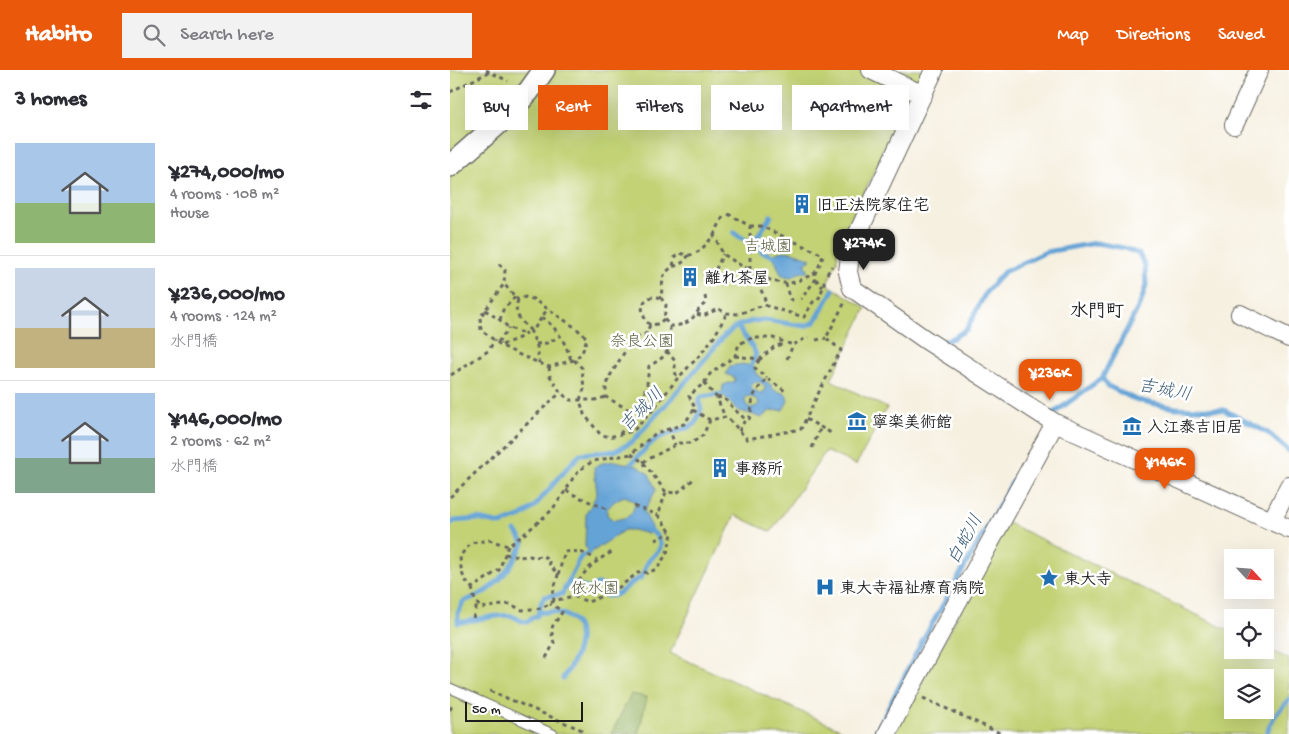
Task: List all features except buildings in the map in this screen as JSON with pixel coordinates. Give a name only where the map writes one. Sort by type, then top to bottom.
[{"type":"street","points":[[450,166],[500,122],[529,91],[544,70]]},
{"type":"street","points":[[871,70],[923,94]]},
{"type":"street","points":[[934,70],[851,248],[848,272],[852,288],[926,340],[1054,422],[1289,529]]},
{"type":"street","points":[[1234,125],[1259,70]]},
{"type":"street","points":[[1240,314],[1289,338]]},
{"type":"street","points":[[887,734],[1054,422]]},
{"type":"street","points":[[1272,521],[1289,486]]},
{"type":"lane","points":[[450,688],[553,734]]},
{"type":"path","points":[[450,92],[488,71],[508,81]]},
{"type":"path","points":[[714,235],[723,254],[743,267],[776,282],[786,283],[802,279],[814,273],[820,264],[823,256],[810,248],[764,227],[750,226],[728,214]]},
{"type":"path","points":[[673,266],[675,257],[680,253],[689,255],[698,252],[708,242],[714,235],[723,216]]},
{"type":"path","points":[[750,226],[750,269]]},
{"type":"path","points":[[715,284],[718,276],[715,270],[723,254]]},
{"type":"path","points":[[661,298],[664,273],[673,266],[678,266],[689,255]]},
{"type":"path","points":[[499,264],[505,270],[504,284],[480,317],[481,330],[502,346],[549,367],[572,360],[582,353],[587,338],[548,308],[533,299],[524,297],[517,298],[503,310],[500,320]]},
{"type":"path","points":[[814,273],[816,279],[823,287]]},
{"type":"path","points":[[761,275],[758,282],[765,300],[764,304]]},
{"type":"path","points":[[801,299],[816,279]]},
{"type":"path","points":[[697,314],[704,316],[718,309],[727,313],[738,314],[764,304],[797,316],[804,316],[813,302],[819,298],[824,280]]},
{"type":"path","points":[[786,283],[790,298],[794,301]]},
{"type":"path","points":[[504,284],[517,298]]},
{"type":"path","points":[[826,338],[852,288]]},
{"type":"path","points":[[656,296],[661,298],[666,305],[664,319],[658,324],[650,325],[642,314],[642,306],[646,300],[656,296]]},
{"type":"path","points":[[670,326],[681,326],[697,314],[698,309],[706,302],[705,296]]},
{"type":"path","points":[[517,298],[515,307],[519,318],[530,330],[536,344],[539,363]]},
{"type":"path","points":[[502,346],[534,329],[548,308]]},
{"type":"path","points":[[485,310],[509,328],[524,334]]},
{"type":"path","points":[[542,317],[561,336],[572,360],[582,368],[584,389],[580,400],[584,414],[600,434],[609,437],[634,431],[714,337],[727,313]]},
{"type":"path","points":[[631,411],[641,406],[645,401],[649,366],[659,361],[667,352],[670,344],[670,326],[664,319]]},
{"type":"path","points":[[606,397],[606,388],[610,376],[633,338],[646,334],[650,325]]},
{"type":"path","points":[[451,375],[488,351],[496,341],[503,337],[509,328]]},
{"type":"path","points":[[536,344],[547,343],[561,336]]},
{"type":"path","points":[[786,359],[793,345],[808,337]]},
{"type":"path","points":[[472,588],[498,570],[508,546],[552,510],[581,469],[593,461],[633,455],[656,434],[684,424],[695,408],[689,396],[704,383],[710,374],[736,356],[739,344],[746,340],[773,338],[793,345]]},
{"type":"path","points":[[704,383],[715,396],[725,417],[746,439],[801,429],[841,350],[826,338],[816,340]]},
{"type":"path","points":[[736,356],[756,359],[774,347],[786,343]]},
{"type":"path","points":[[667,352],[675,361],[677,379]]},
{"type":"path","points":[[756,359],[756,368],[766,379],[785,391]]},
{"type":"path","points":[[549,367],[550,376],[561,393],[570,400],[595,400],[606,397],[631,411]]},
{"type":"path","points":[[739,431],[745,420],[749,419],[753,398],[766,379]]},
{"type":"path","points":[[450,497],[561,393]]},
{"type":"path","points":[[715,396],[727,400],[745,420]]},
{"type":"path","points":[[693,410],[710,420],[725,417]]},
{"type":"path","points":[[631,411],[631,423]]},
{"type":"path","points":[[806,419],[833,434]]},
{"type":"path","points":[[643,462],[679,442],[692,443],[704,435],[710,420]]},
{"type":"path","points":[[620,434],[631,423],[642,422]]},
{"type":"path","points":[[812,448],[821,427]]},
{"type":"path","points":[[670,430],[675,445]]},
{"type":"path","points":[[633,455],[643,462],[666,492],[677,493],[695,478]]},
{"type":"path","points":[[566,490],[607,509]]},
{"type":"path","points":[[658,515],[666,492]]},
{"type":"path","points":[[476,603],[481,608],[510,604],[522,610],[540,608],[553,601],[573,596],[588,602],[614,591],[639,572],[647,573],[657,569],[667,553],[672,534],[658,515],[634,506]]},
{"type":"path","points":[[655,540],[670,531]]},
{"type":"path","points":[[472,618],[476,603],[472,588],[465,580],[461,569],[460,556],[471,543],[489,540],[508,546]]},
{"type":"path","points":[[546,658],[554,643],[551,631],[553,624],[561,614],[561,610],[553,601],[553,593],[565,552],[581,552],[597,560]]},
{"type":"path","points":[[573,596],[585,571],[597,560],[612,552]]},
{"type":"path","points":[[505,554],[535,558],[542,555],[548,559],[550,566],[558,575]]},
{"type":"path","points":[[482,688],[582,730],[580,734]]},
{"type":"path","points":[[909,692],[1002,734]]},
{"type":"path","points":[[450,710],[453,703]]},
{"type":"green space","name":"奈良公園","points":[[450,70],[924,70],[909,102],[909,85],[792,85],[792,130],[895,130],[838,244],[837,261],[827,284],[866,308],[831,380],[887,408],[856,465],[826,451],[771,532],[735,515],[670,653],[851,734],[450,734]]},
{"type":"green space","name":"東大寺","points":[[1008,523],[1224,628],[1224,659],[1274,659],[1274,652],[1289,659],[1289,734],[894,734]]},
{"type":"green space","points":[[631,694],[647,697],[639,731],[637,734],[611,734]]},
{"type":"water","points":[[783,251],[810,258],[810,261],[805,263],[809,272],[800,273],[793,277],[781,274],[773,256]]},
{"type":"water","points":[[743,364],[754,367],[756,374],[771,385],[774,390],[786,394],[788,401],[783,410],[770,411],[761,418],[737,410],[722,394],[723,385],[735,381],[735,378],[726,374],[730,366]],"holes":[[[760,382],[765,387],[764,392],[760,393],[752,389],[751,385],[752,383]],[[748,396],[756,399],[759,403],[757,406],[751,408],[747,405],[745,398]]]},
{"type":"water","points":[[615,461],[637,466],[649,474],[656,490],[644,512],[651,525],[651,531],[648,534],[624,530],[590,552],[585,547],[586,514],[597,494],[594,467],[602,463]],"holes":[[[624,496],[635,502],[631,514],[613,520],[607,515],[607,509],[615,501]]]},
{"type":"waterway","points":[[771,216],[755,240],[762,252],[773,256]]},
{"type":"waterway","points":[[734,233],[747,241],[755,240]]},
{"type":"waterway","name":"吉城川","points":[[943,341],[953,338],[967,329],[986,292],[1004,272],[1046,252],[1096,243],[1124,248],[1139,254],[1145,266],[1146,285],[1141,302],[1102,378],[1108,386],[1136,400],[1176,408],[1224,410],[1268,433],[1289,451]]},
{"type":"waterway","name":"吉城川","points":[[450,524],[454,521],[478,519],[501,524],[522,516],[534,507],[580,454],[615,451],[632,442],[725,335],[737,326],[764,320],[805,326],[815,322],[833,290]]},
{"type":"waterway","points":[[737,326],[756,354],[751,366]]},
{"type":"waterway","name":"白蛇川","points":[[1051,417],[1102,378]]},
{"type":"waterway","points":[[631,464],[649,445],[660,437],[695,424],[701,409],[699,401],[701,397],[722,394]]},
{"type":"waterway","name":"白蛇川","points":[[875,734],[923,640],[1020,469]]},
{"type":"waterway","points":[[515,531],[523,543],[516,558],[506,572],[488,590],[463,602],[458,613],[458,623],[507,615],[527,622],[537,616],[544,597],[562,594],[581,556],[590,552]]},
{"type":"waterway","points":[[568,583],[589,589],[599,584],[606,588],[607,596],[622,591],[641,578],[648,562],[659,550],[661,545],[657,536],[651,531]]},
{"type":"waterway","points":[[539,612],[555,612],[567,616],[575,622],[579,630],[579,640],[574,660],[563,678]]},
{"type":"waterway","points":[[1266,734],[1274,717],[1289,699]]},
{"type":"place","name":"旧正法院家住宅","points":[[802,204]]},
{"type":"place","name":"離れ茶屋","points":[[690,277]]},
{"type":"place","name":"寧楽美術館","points":[[857,421]]},
{"type":"place","name":"入江泰吉旧居","points":[[1132,426]]},
{"type":"place","name":"事務所","points":[[720,468]]},
{"type":"place","name":"東大寺","points":[[1049,578]]},
{"type":"place","name":"東大寺福祉療育病院","points":[[825,587]]},
{"type":"district","name":"水門町","points":[[1097,310]]},
{"type":"park label","name":"吉城園","points":[[768,245]]},
{"type":"park label","name":"依水園","points":[[595,587]]}]
